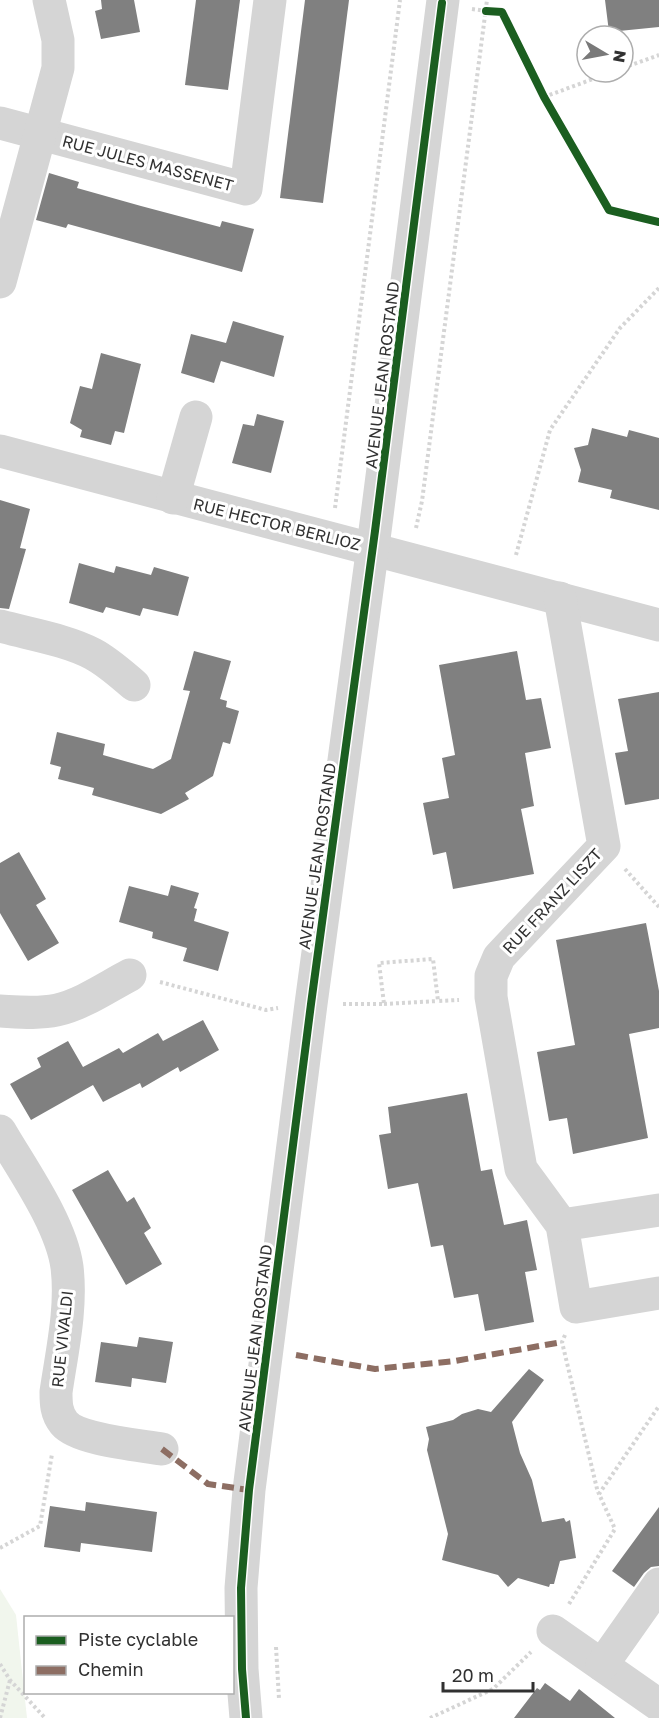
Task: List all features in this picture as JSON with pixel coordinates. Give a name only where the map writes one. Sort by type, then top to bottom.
[{"type":"street","points":[[0,282],[58,68],[59,53],[49,0]]},
{"type":"street","name":"RUE JULES MASSENET","points":[[40,133],[246,189],[270,0]]},
{"type":"street","name":"AVENUE JEAN ROSTAND","points":[[246,1718],[241,1635],[244,1550],[325,1004],[373,549],[443,0]]},
{"type":"street","points":[[0,123],[40,133]]},
{"type":"street","points":[[173,498],[196,417]]},
{"type":"street","name":"RUE HECTOR BERLIOZ","points":[[0,451],[659,625]]},
{"type":"street","name":"RUE FRANZ LISZT","points":[[560,598],[604,846],[499,957],[491,976],[491,998],[521,1169],[562,1225]]},
{"type":"street","points":[[0,626],[93,653],[134,685]]},
{"type":"street","points":[[0,1011],[58,1010],[130,975]]},
{"type":"street","name":"RUE VIVALDI","points":[[0,1131],[56,1229],[67,1266],[68,1305],[56,1392],[59,1416]]},
{"type":"street","points":[[659,1210],[562,1225],[576,1307],[659,1293]]},
{"type":"street","points":[[59,1416],[73,1431],[162,1449]]},
{"type":"street","points":[[602,1665],[659,1584]]},
{"type":"street","points":[[553,1631],[659,1705]]},
{"type":"path","points":[[331,539],[400,0]]},
{"type":"path","points":[[408,558],[422,501],[487,0]]},
{"type":"path","points":[[635,64],[659,55]]},
{"type":"path","points":[[544,97],[579,84]]},
{"type":"path","points":[[508,584],[550,430],[620,328],[659,288]]},
{"type":"path","points":[[604,846],[659,907]]},
{"type":"path","points":[[384,1004],[379,963],[433,959],[438,1001]]},
{"type":"path","points":[[130,975],[267,1010],[325,1004],[384,1004],[491,998]]},
{"type":"path","points":[[576,1307],[562,1342],[598,1494],[615,1529]]},
{"type":"path","points":[[598,1494],[659,1406]]},
{"type":"path","points":[[0,1548],[40,1526],[59,1416]]},
{"type":"path","points":[[276,1639],[280,1707]]},
{"type":"path","points":[[0,1664],[10,1680],[45,1718]]},
{"type":"path","points":[[0,1718],[10,1680]]},
{"type":"shaded area","points":[[0,1589],[16,1615],[27,1718],[0,1718]]},
{"type":"building","points":[[101,0],[134,0],[140,32],[101,39],[95,11],[102,9]]},
{"type":"building","points":[[196,0],[240,0],[228,90],[185,85]]},
{"type":"building","points":[[305,0],[349,0],[323,203],[280,198]]},
{"type":"building","points":[[605,0],[659,0],[659,27],[635,29],[635,24],[608,24]]},
{"type":"building","points":[[49,173],[79,182],[77,188],[141,206],[220,227],[222,221],[254,229],[242,272],[68,224],[66,228],[36,220]]},
{"type":"building","points":[[233,321],[284,336],[274,377],[221,361],[214,383],[181,373],[191,334],[226,343]]},
{"type":"building","points":[[101,353],[141,364],[124,433],[115,431],[111,445],[80,437],[82,430],[70,423],[80,386],[92,389]]},
{"type":"building","points":[[257,414],[284,421],[271,473],[232,463],[243,424],[254,426]]},
{"type":"building","points":[[592,428],[627,437],[629,430],[659,438],[659,510],[610,498],[612,490],[578,482],[581,470],[574,448],[588,445]]},
{"type":"building","points":[[0,500],[30,509],[20,548],[26,549],[9,609],[0,608]]},
{"type":"building","points":[[79,563],[114,573],[116,566],[151,575],[154,567],[189,577],[178,616],[143,608],[140,616],[106,607],[103,613],[69,603]]},
{"type":"building","points":[[194,651],[231,661],[220,699],[227,701],[226,707],[239,711],[230,744],[223,742],[213,776],[185,793],[189,799],[161,814],[92,795],[94,788],[58,779],[61,767],[50,764],[57,732],[105,744],[103,755],[153,769],[171,759],[190,691],[183,690]]},
{"type":"building","points":[[517,651],[526,700],[541,698],[551,748],[525,753],[534,806],[521,809],[534,874],[453,889],[446,852],[433,855],[423,803],[449,798],[442,758],[455,755],[439,665]]},
{"type":"building","points":[[659,692],[659,799],[625,805],[615,753],[628,751],[618,699]]},
{"type":"building","points":[[19,852],[46,899],[36,905],[59,943],[28,961],[0,913],[0,863]]},
{"type":"building","points":[[171,885],[199,893],[194,908],[197,909],[194,921],[229,932],[218,971],[183,961],[187,948],[152,938],[153,932],[119,922],[129,886],[168,896]]},
{"type":"building","points":[[646,923],[659,991],[659,1028],[629,1034],[648,1138],[573,1154],[567,1118],[549,1121],[537,1052],[575,1045],[556,940]]},
{"type":"building","points":[[203,1020],[219,1050],[180,1072],[178,1067],[142,1088],[140,1083],[103,1102],[93,1085],[31,1120],[10,1084],[41,1067],[37,1058],[68,1041],[83,1067],[119,1048],[123,1053],[158,1033],[163,1041]]},
{"type":"building","points":[[467,1093],[481,1171],[492,1169],[504,1225],[527,1220],[537,1270],[525,1272],[534,1322],[485,1331],[478,1294],[454,1298],[443,1245],[431,1247],[418,1183],[388,1189],[379,1135],[391,1133],[388,1107]]},
{"type":"building","points":[[108,1170],[127,1202],[134,1197],[151,1228],[144,1233],[162,1264],[126,1285],[72,1190]]},
{"type":"building","points":[[139,1337],[173,1342],[166,1383],[132,1378],[131,1387],[95,1382],[101,1342],[137,1347]]},
{"type":"building","points":[[529,1369],[544,1380],[512,1422],[520,1453],[532,1480],[542,1522],[564,1518],[566,1522],[570,1520],[576,1558],[560,1561],[554,1584],[550,1584],[549,1587],[518,1578],[508,1587],[498,1575],[442,1560],[448,1534],[427,1450],[429,1439],[426,1427],[453,1420],[462,1414],[478,1409],[491,1412]]},
{"type":"building","points":[[86,1502],[157,1512],[152,1552],[81,1543],[80,1552],[44,1547],[50,1506],[85,1511]]},
{"type":"building","points":[[659,1507],[659,1566],[651,1567],[634,1587],[612,1571]]},
{"type":"building","points":[[545,1683],[570,1701],[579,1689],[615,1718],[514,1718],[537,1688],[540,1690]]},
{"type":"marked path","points":[[296,1355],[375,1369],[455,1361],[562,1342]]},
{"type":"marked path","points":[[162,1449],[208,1484],[249,1490]]},
{"type":"cycle path","points":[[246,1718],[242,1669],[241,1588],[249,1490],[442,3]]},
{"type":"cycle path","points":[[486,11],[502,12],[544,97],[609,210],[659,222]]}]
